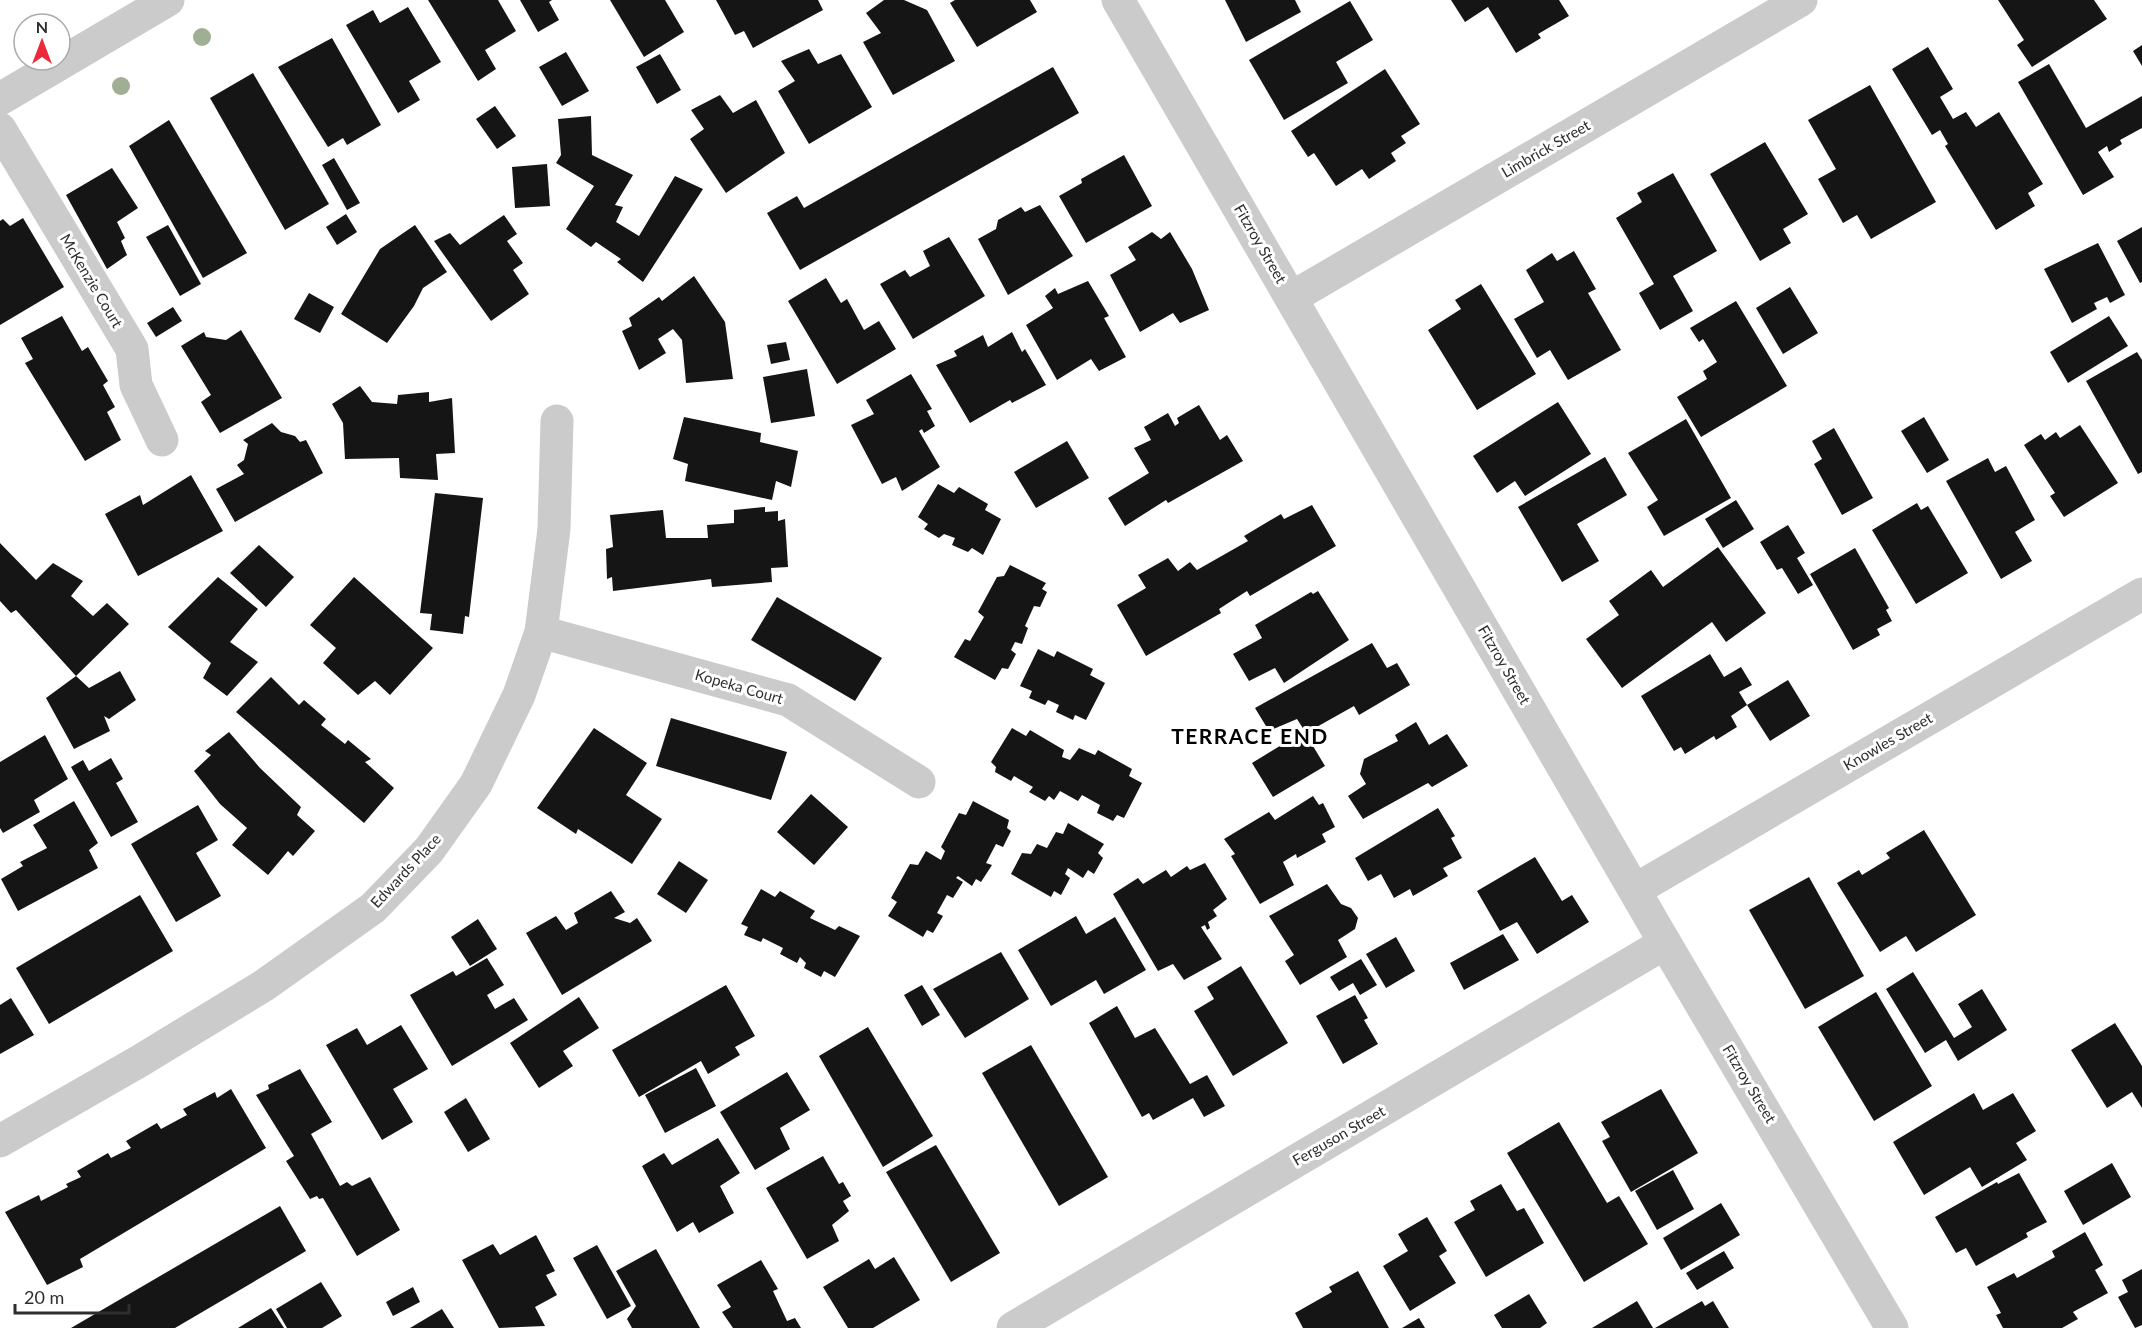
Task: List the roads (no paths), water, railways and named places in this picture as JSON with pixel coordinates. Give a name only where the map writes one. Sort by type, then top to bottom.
[{"type":"street","points":[[0,99],[168,0]]},
{"type":"street","name":"Fitzroy Street","points":[[1118,0],[1665,943],[1892,1328]]},
{"type":"street","name":"Limbrick Street","points":[[1291,298],[1801,0]]},
{"type":"street","name":"McKenzie Court","points":[[0,129],[132,349],[136,385],[162,440]]},
{"type":"street","name":"Edwards Place","points":[[0,1140],[138,1062],[263,986],[373,908],[429,849],[476,784],[519,695],[541,632],[554,529],[557,421]]},
{"type":"street","name":"Knowles Street","points":[[1635,890],[2142,594]]},
{"type":"street","name":"Kopeka Court","points":[[541,632],[788,700],[919,782]]},
{"type":"street","name":"Ferguson Street","points":[[1013,1328],[1665,943]]},
{"type":"district","name":"TERRACE END","points":[[1250,737]]}]
